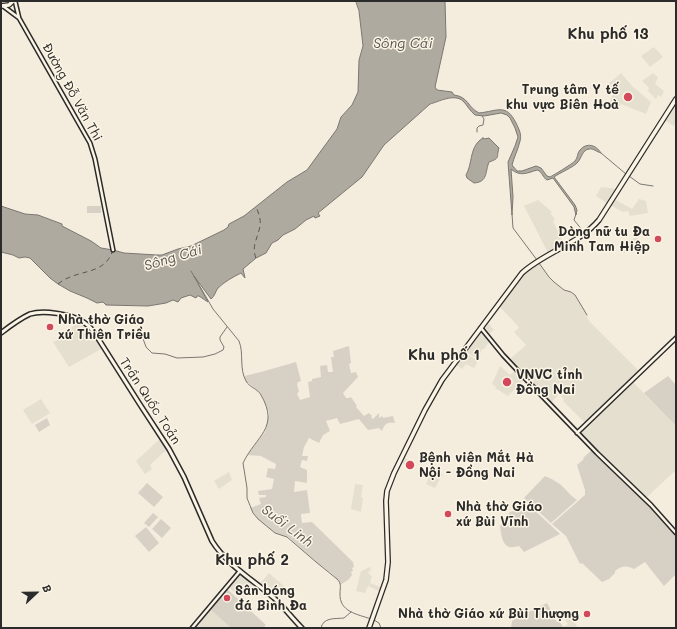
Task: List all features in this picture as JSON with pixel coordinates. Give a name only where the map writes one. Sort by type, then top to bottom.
[{"type":"main road","points":[[2,6],[9,5],[14,1]]},
{"type":"main road","points":[[369,628],[386,580],[388,569],[386,507],[387,491],[436,389],[522,273],[538,261],[585,235],[594,227],[676,99]]},
{"type":"main road","name":"Trần Quốc Toản","points":[[1,333],[19,319],[41,312],[67,316],[84,322],[94,332],[170,449],[184,476],[212,541],[225,558],[274,598],[302,628]]},
{"type":"street","name":"Đường Đỗ Văn Thi","points":[[14,1],[19,18],[90,143],[96,159],[113,250]]},
{"type":"street","name":"Đường Đỗ Văn Thi","points":[[2,6],[19,18]]},
{"type":"street","points":[[481,328],[504,356],[577,433],[651,505],[676,533]]},
{"type":"street","points":[[577,433],[676,338]]},
{"type":"street","points":[[192,628],[240,571]]},
{"type":"shaded area","points":[[654,47],[663,57],[650,67],[641,56]]},
{"type":"shaded area","name":"Trung tâm Y tế khu vực Biên Hoà","points":[[621,73],[632,86],[651,102],[646,114],[621,104],[618,109],[609,104],[614,92],[608,88],[607,85]]},
{"type":"shaded area","points":[[653,73],[658,77],[655,84],[664,91],[661,97],[658,95],[656,99],[648,91],[649,88],[642,81]]},
{"type":"shaded area","points":[[673,106],[676,108],[676,122],[674,126],[664,120]]},
{"type":"shaded area","points":[[601,187],[617,189],[608,204],[596,196]]},
{"type":"shaded area","points":[[614,199],[632,209],[639,199],[646,201],[648,213],[630,216],[628,211],[623,212],[610,205]]},
{"type":"shaded area","points":[[538,200],[552,212],[550,213],[555,219],[553,221],[564,244],[548,253],[524,206]]},
{"type":"shaded area","points":[[87,206],[101,206],[101,213],[87,213]]},
{"type":"shaded area","points":[[637,237],[641,245],[624,253],[620,244]]},
{"type":"shaded area","points":[[538,262],[554,282],[564,290],[575,295],[584,309],[589,321],[639,371],[585,423],[563,401],[564,399],[559,394],[551,403],[509,360],[526,345],[514,332],[519,328],[517,325],[499,306],[523,274]]},
{"type":"shaded area","points":[[79,321],[93,333],[103,348],[69,367],[53,342],[59,339]]},
{"type":"shaded area","points":[[487,322],[494,330],[488,335],[483,328]]},
{"type":"shaded area","points":[[481,330],[490,341],[484,349],[482,349],[480,354],[476,353],[474,357],[465,351]]},
{"type":"shaded area","points":[[349,346],[351,363],[349,364],[351,373],[356,372],[358,377],[343,393],[346,398],[351,397],[357,406],[356,407],[364,416],[369,413],[373,419],[379,413],[379,418],[382,416],[383,418],[393,416],[395,423],[390,422],[382,431],[379,428],[368,430],[359,419],[340,424],[337,418],[326,421],[330,431],[323,435],[319,443],[309,438],[304,447],[302,456],[308,456],[307,461],[302,460],[300,467],[307,470],[307,483],[295,481],[294,492],[307,490],[310,513],[301,514],[302,523],[312,522],[353,562],[354,567],[352,568],[353,571],[351,572],[352,575],[348,580],[340,585],[339,581],[332,574],[288,537],[275,533],[258,519],[250,508],[261,504],[259,498],[266,497],[266,495],[259,495],[258,491],[272,489],[274,479],[266,477],[268,468],[275,469],[276,464],[261,456],[247,455],[265,432],[269,413],[262,396],[246,381],[244,376],[296,362],[301,381],[298,382],[297,385],[299,391],[297,394],[300,400],[310,397],[308,382],[312,381],[312,379],[321,377],[320,366],[327,365],[328,372],[333,372],[331,357],[334,357],[333,351]]},
{"type":"shaded area","points":[[464,352],[478,361],[474,368],[466,364],[462,369],[455,364]]},
{"type":"shaded area","name":"VNVC tỉnh Đồng Nai","points":[[500,366],[510,375],[515,371],[524,380],[508,396],[495,388],[496,387],[492,384]]},
{"type":"shaded area","points":[[668,376],[676,385],[676,426],[644,393]]},
{"type":"shaded area","points":[[632,381],[676,426],[676,470],[646,498],[579,433]]},
{"type":"shaded area","points":[[41,399],[50,413],[32,424],[23,410]]},
{"type":"shaded area","points":[[47,418],[50,425],[39,432],[35,425]]},
{"type":"shaded area","points":[[161,438],[168,450],[161,454],[150,465],[152,469],[145,474],[136,461]]},
{"type":"shaded area","points":[[592,450],[650,506],[676,535],[676,574],[664,586],[645,562],[634,569],[628,567],[619,568],[609,579],[602,582],[582,563],[580,564],[566,536],[552,524],[585,495],[585,490],[577,465]]},
{"type":"shaded area","name":"Bệnh viện Mắt Hà Nội - Đồng Nai","points":[[404,458],[411,461],[410,463],[415,466],[414,469],[402,463]]},
{"type":"shaded area","points":[[433,469],[443,474],[435,488],[426,484]]},
{"type":"shaded area","points":[[229,472],[232,480],[219,489],[214,481]]},
{"type":"shaded area","points":[[545,476],[561,485],[577,500],[551,523],[524,498]]},
{"type":"shaded area","points":[[147,483],[163,497],[154,507],[138,493]]},
{"type":"shaded area","points":[[355,484],[363,485],[361,512],[351,509]]},
{"type":"shaded area","points":[[521,506],[531,507],[560,534],[524,552],[519,546],[507,546],[502,538],[500,526],[502,523],[504,524],[510,512],[518,510]]},
{"type":"shaded area","points":[[153,513],[158,517],[149,527],[144,523]]},
{"type":"shaded area","points":[[161,519],[171,528],[162,538],[152,529]]},
{"type":"shaded area","points":[[146,527],[159,543],[149,552],[135,536]]},
{"type":"shaded area","points":[[370,567],[371,570],[368,572],[372,576],[370,583],[383,588],[381,592],[368,586],[365,593],[356,591],[361,571]]},
{"type":"shaded area","points":[[240,573],[254,584],[240,598],[228,586]]},
{"type":"shaded area","points":[[269,573],[286,588],[276,599],[259,585]]},
{"type":"shaded area","name":"Sân bóng đá Bình Đa","points":[[226,588],[266,625],[263,628],[231,628],[209,608]]},
{"type":"shaded area","points":[[547,603],[557,622],[559,621],[564,628],[511,628],[512,621]]},
{"type":"shaded area","points":[[209,608],[231,628],[194,628]]},
{"type":"shaded area","points":[[570,615],[578,628],[563,627],[568,624],[565,620]]},
{"type":"water","name":"Sông Cái","points":[[356,1],[445,1],[446,37],[435,87],[437,90],[452,92],[454,95],[463,98],[475,111],[479,113],[501,110],[509,113],[516,123],[521,139],[512,165],[517,171],[522,171],[536,166],[541,168],[547,176],[550,177],[575,161],[579,151],[586,146],[594,146],[597,148],[601,153],[592,149],[587,150],[583,153],[575,165],[554,177],[575,205],[577,210],[576,215],[574,207],[553,178],[547,180],[537,170],[521,174],[511,169],[513,197],[512,215],[508,162],[518,137],[510,118],[501,113],[484,116],[475,115],[463,101],[451,98],[430,104],[384,145],[362,177],[318,213],[320,216],[315,218],[314,216],[306,220],[295,229],[283,235],[272,243],[266,253],[256,258],[243,269],[245,278],[241,273],[229,280],[218,288],[211,299],[194,276],[208,302],[199,296],[196,298],[190,295],[181,298],[178,302],[173,300],[166,303],[148,306],[106,305],[103,302],[97,303],[58,284],[30,258],[19,258],[1,252],[1,206],[25,214],[38,215],[62,224],[62,226],[101,248],[124,253],[157,255],[162,255],[191,246],[224,230],[229,224],[244,216],[287,182],[307,170],[337,129],[341,117],[352,105],[358,92],[359,60],[363,46],[359,11]]},
{"type":"water","points":[[483,138],[489,138],[499,148],[497,158],[489,162],[484,179],[474,183],[467,178],[466,175],[475,145]]},
{"type":"waterway","points":[[477,132],[477,128],[483,125],[484,119],[482,116]]},
{"type":"waterway","points":[[601,153],[626,174]]},
{"type":"waterway","points":[[629,176],[640,184],[653,186]]},
{"type":"waterway","points":[[512,214],[513,228],[537,260]]},
{"type":"waterway","points":[[576,214],[574,220],[583,231]]},
{"type":"waterway","points":[[539,263],[554,282],[564,290],[575,295],[587,315]]},
{"type":"waterway","name":"Suối Linh","points":[[191,271],[213,309],[239,341],[244,376],[247,383],[260,393],[266,406],[268,416],[267,424],[243,463],[247,498],[253,513],[275,533],[287,537],[339,581],[340,599],[346,608],[355,614],[371,619]]},
{"type":"waterway","points":[[141,333],[146,347],[152,353],[165,354],[177,358],[203,357],[223,350],[224,347],[220,337],[227,327]]},
{"type":"waterway","points":[[321,628],[322,624],[327,620],[344,618],[351,612]]},
{"type":"waterway","name":"Suối Linh","points":[[374,620],[379,623],[381,628]]},
{"type":"ferry route","points":[[256,207],[260,216],[260,224],[254,250],[256,258]]},
{"type":"ferry route","points":[[58,284],[65,279],[97,268],[109,259],[113,250]]},
{"type":"place","name":"Trung tâm Y tế khu vực Biên Hoà","points":[[628,97]]},
{"type":"place","name":"Dòng nữ tu Đa Minh Tam Hiệp","points":[[658,239]]},
{"type":"place","name":"Nhà thờ Giáo xứ Thiên Triều","points":[[50,327]]},
{"type":"place","name":"VNVC tỉnh Đồng Nai","points":[[507,382]]},
{"type":"place","name":"Bệnh viện Mắt Hà Nội - Đồng Nai","points":[[410,465]]},
{"type":"place","name":"Nhà thờ Giáo xứ Bùi Vĩnh","points":[[448,514]]},
{"type":"place","name":"Sân bóng đá Bình Đa","points":[[227,598]]},
{"type":"place","name":"Nhà thờ Giáo xứ Bùi Thượng","points":[[587,614]]},
{"type":"district","name":"Khu phố 13","points":[[608,34]]},
{"type":"district","name":"Khu phố 1","points":[[444,355]]},
{"type":"district","name":"Khu phố 2","points":[[252,560]]}]
